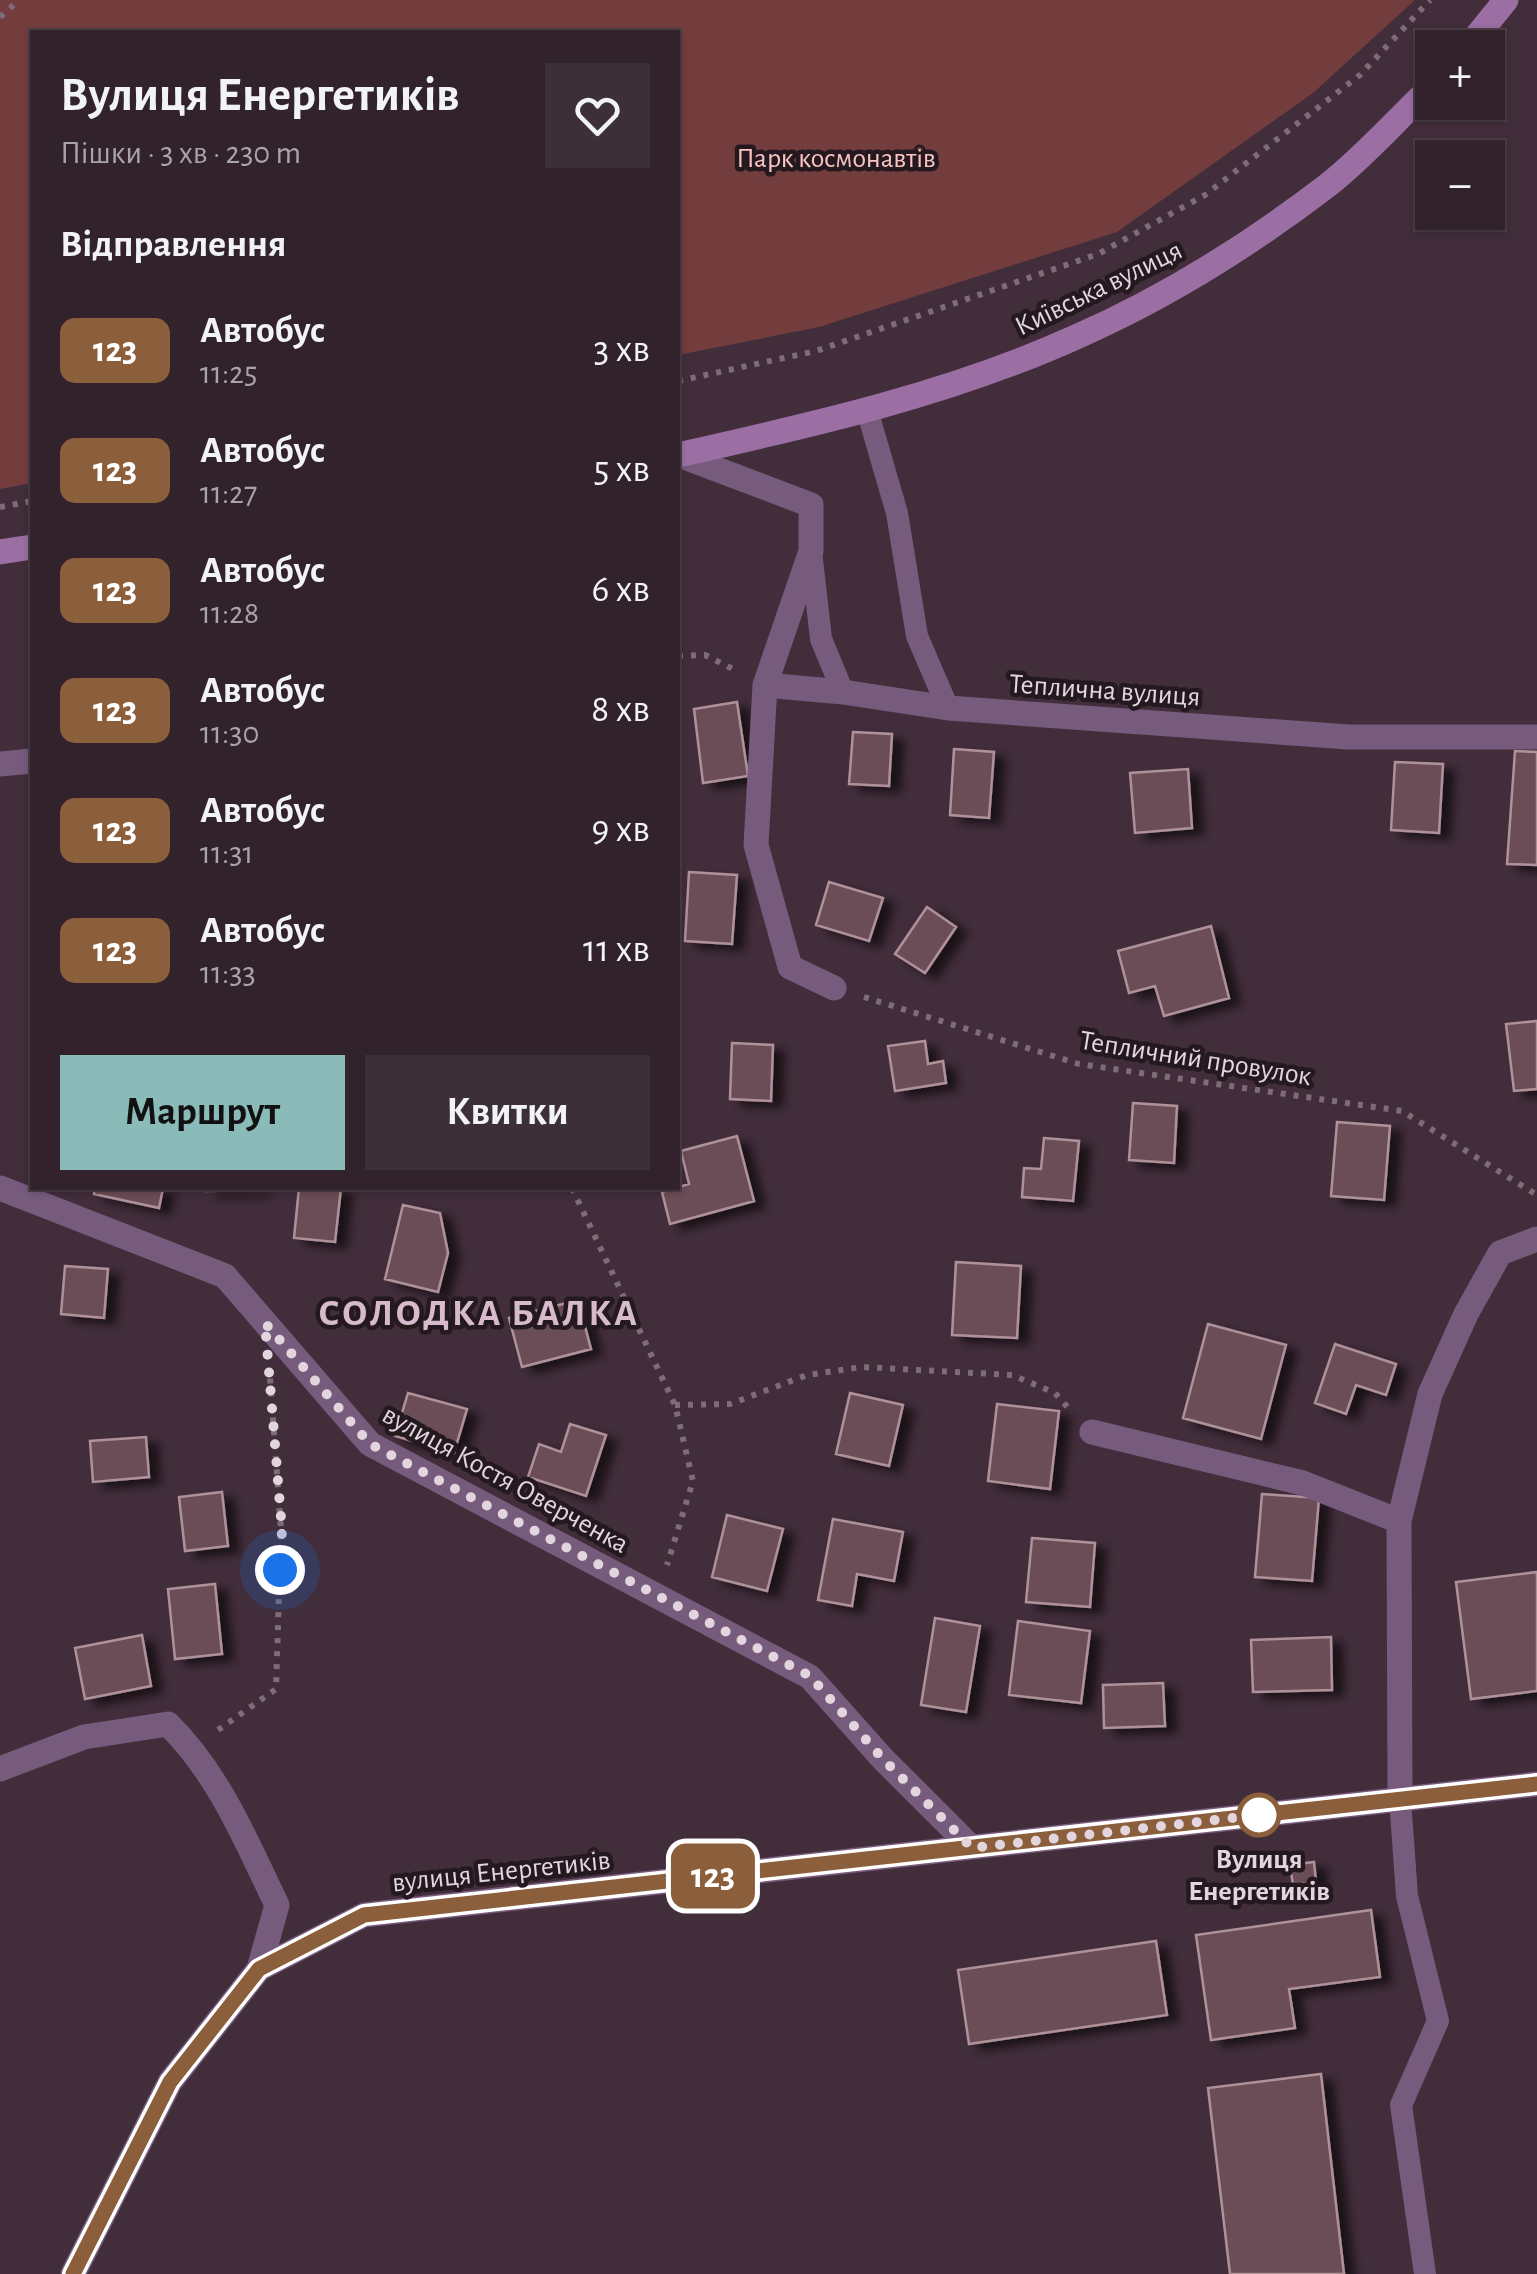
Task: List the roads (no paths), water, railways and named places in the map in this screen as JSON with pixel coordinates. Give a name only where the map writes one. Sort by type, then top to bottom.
[{"type":"street","points":[[1481,30],[1506,0]]},
{"type":"street","name":"Київська вулиця","points":[[680,455],[867,410],[956,383],[1076,337],[1207,268],[1330,183],[1415,102]]},
{"type":"street","points":[[680,456],[811,506],[811,552],[764,685],[756,845],[790,966],[834,988]]},
{"type":"street","points":[[0,552],[30,547]]},
{"type":"street","name":"Теплична вулиця","points":[[764,685],[948,708],[1348,738],[1537,737]]},
{"type":"street","points":[[0,764],[30,761]]},
{"type":"street","name":"вулиця Костя Оверченка","points":[[0,1188],[224,1276],[370,1444],[810,1676],[882,1758],[972,1848]]},
{"type":"street","points":[[1400,1799],[1399,1522],[1430,1394],[1466,1314],[1500,1253],[1537,1240]]},
{"type":"street","points":[[1092,1432],[1303,1483],[1399,1522]]},
{"type":"street","points":[[0,1768],[84,1737],[168,1724],[192,1748],[226,1798],[278,1905],[259,1969]]},
{"type":"street","name":"вулиця Енергетиків","points":[[73,2274],[170,2082],[259,1969],[364,1915],[1537,1784]]},
{"type":"lane","points":[[867,410],[897,514],[916,636],[948,708]]},
{"type":"lane","points":[[811,552],[821,639],[843,692]]},
{"type":"lane","points":[[1400,1799],[1407,1896],[1438,2021],[1401,2105],[1425,2274]]},
{"type":"place","name":"Вулиця Енергетиків","points":[[1259,1815]]},
{"type":"district","name":"СОЛОДКА БАЛКА","points":[[479,1312]]},
{"type":"park label","name":"Парк космонавтів","points":[[836,157]]}]
